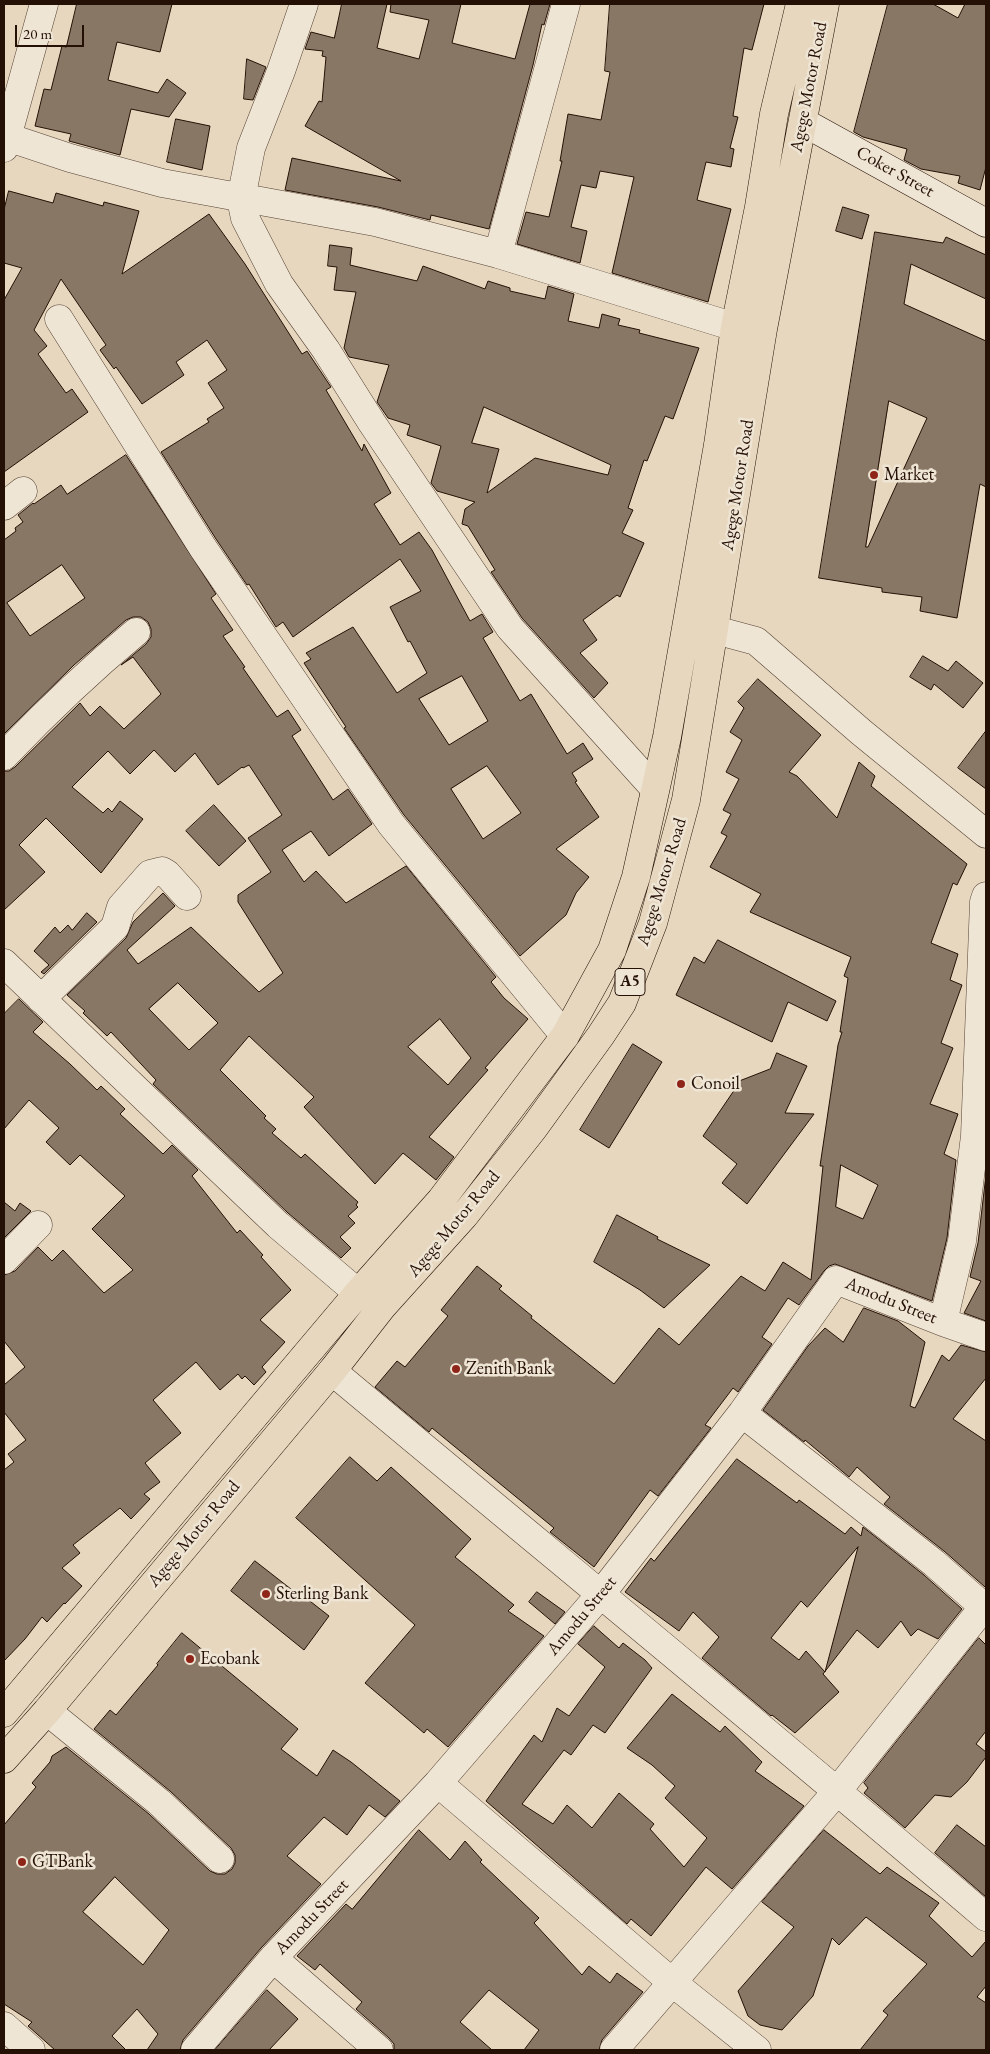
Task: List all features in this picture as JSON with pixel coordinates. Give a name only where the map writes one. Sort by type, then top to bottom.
[{"type":"highway","name":"Agege Motor Road","points":[[4,1714],[358,1294],[441,1200],[565,1036],[612,950],[636,877],[667,737],[717,454],[735,327],[759,207],[774,114],[800,4]]},
{"type":"highway","name":"Agege Motor Road","points":[[4,1759],[332,1371],[382,1307],[464,1216],[533,1129],[622,1003],[653,923],[686,800],[763,329],[825,4]]},
{"type":"street","points":[[44,4],[5,140],[162,183],[375,222],[498,254],[735,327]]},
{"type":"street","points":[[304,4],[282,71],[251,148],[241,198],[245,218],[279,284],[326,350],[372,423],[510,628],[655,789]]},
{"type":"street","points":[[498,254],[566,4]]},
{"type":"street","name":"Coker Street","points":[[774,114],[803,122],[986,223]]},
{"type":"street","points":[[59,319],[203,548],[391,824],[565,1036]]},
{"type":"street","points":[[715,630],[756,641],[861,732],[986,834]]},
{"type":"street","points":[[4,756],[85,675],[136,632]]},
{"type":"street","points":[[41,999],[114,927],[121,906],[150,874],[162,871],[187,896]]},
{"type":"street","points":[[943,1322],[962,1241],[975,1136],[984,902],[986,896]]},
{"type":"street","points":[[4,963],[278,1225],[358,1294]]},
{"type":"street","points":[[4,1260],[38,1225]]},
{"type":"street","name":"Amodu Street","points":[[195,2050],[273,1958],[438,1783],[600,1596],[742,1413],[836,1280],[986,1337]]},
{"type":"street","points":[[332,1371],[600,1596],[838,1790],[986,1917]]},
{"type":"street","points":[[614,2050],[838,1790],[985,1607],[934,1563],[742,1413]]},
{"type":"street","points":[[46,1710],[159,1802],[220,1859]]},
{"type":"street","points":[[438,1783],[673,1983],[757,2050]]},
{"type":"street","points":[[273,1958],[379,2050]]},
{"type":"street","points":[[4,2026],[31,2050]]},
{"type":"building","points":[[77,4],[172,4],[160,52],[117,42],[108,80],[158,93],[167,79],[186,93],[169,117],[131,109],[120,155],[69,141],[71,134],[35,126],[44,89],[51,90],[62,46],[66,47]]},
{"type":"building","points":[[342,4],[387,4],[377,48],[419,59],[429,20],[390,12],[391,4],[461,4],[452,43],[515,59],[530,4],[550,4],[544,25],[542,24],[533,65],[489,229],[431,215],[430,220],[378,207],[285,190],[292,158],[401,181],[305,126],[319,101],[322,102],[326,57],[322,56],[323,51],[305,49],[311,32],[334,38]]},
{"type":"building","points":[[610,4],[764,4],[752,50],[744,48],[733,116],[738,117],[730,148],[734,149],[731,167],[706,162],[697,200],[731,209],[708,302],[612,273],[634,177],[600,171],[596,188],[581,185],[571,227],[587,231],[580,263],[517,244],[526,212],[549,217],[562,161],[560,161],[568,114],[601,120],[610,72],[605,71]]},
{"type":"building","points":[[888,4],[933,4],[958,18],[965,4],[986,4],[986,167],[980,190],[958,183],[960,176],[921,169],[904,160],[907,149],[863,137],[854,132]]},
{"type":"building","points":[[247,59],[266,67],[253,100],[244,99]]},
{"type":"building","points":[[176,119],[210,126],[202,170],[167,162]]},
{"type":"building","points":[[9,191],[53,203],[56,193],[103,206],[104,202],[139,211],[122,274],[209,214],[245,264],[302,354],[307,351],[331,387],[326,390],[362,451],[364,444],[391,493],[374,504],[400,545],[419,532],[432,550],[470,621],[482,614],[493,632],[483,638],[520,701],[531,694],[567,754],[583,743],[593,759],[572,773],[577,781],[575,782],[599,817],[556,849],[589,877],[576,893],[566,915],[520,956],[404,815],[344,728],[346,727],[304,663],[311,659],[306,653],[353,627],[397,693],[427,673],[390,607],[421,591],[400,559],[293,637],[283,622],[276,627],[249,584],[247,585],[216,539],[161,452],[209,422],[207,419],[224,408],[208,383],[227,370],[207,340],[176,362],[184,375],[142,404],[116,367],[114,369],[100,350],[106,345],[61,279],[34,330],[47,346],[38,354],[66,393],[72,389],[88,412],[4,472],[4,300],[22,268],[4,263],[4,210]],"holes":[[[462,676],[488,721],[449,745],[419,699]],[[487,766],[521,813],[483,839],[451,789]]]},
{"type":"building","points":[[843,207],[869,215],[862,239],[836,231]]},
{"type":"building","points":[[875,232],[943,243],[946,237],[986,255],[986,299],[911,264],[904,304],[986,341],[986,487],[980,484],[957,618],[920,611],[922,597],[882,592],[882,588],[819,578]],"holes":[[[889,401],[927,418],[868,547],[866,547]]]},
{"type":"building","points":[[330,245],[352,248],[350,265],[417,281],[423,266],[485,289],[488,281],[510,288],[510,291],[545,299],[548,286],[574,294],[568,321],[599,328],[602,314],[620,319],[618,325],[640,330],[639,333],[699,348],[673,419],[665,416],[647,461],[644,460],[628,508],[633,510],[622,533],[644,543],[620,597],[617,595],[583,620],[597,640],[580,653],[608,683],[594,698],[522,618],[491,572],[495,570],[468,526],[462,524],[465,509],[475,502],[437,491],[431,483],[441,446],[407,435],[410,425],[388,418],[377,402],[389,365],[349,357],[344,348],[356,292],[334,290],[337,267],[328,266]],"holes":[[[484,407],[611,465],[608,475],[535,458],[487,493],[499,449],[472,443]]]},
{"type":"building","points":[[126,455],[216,594],[211,598],[233,630],[223,636],[245,667],[243,668],[277,717],[288,710],[301,730],[292,736],[333,800],[348,789],[372,824],[329,856],[311,831],[282,850],[304,882],[316,871],[346,903],[406,866],[496,977],[491,982],[504,998],[528,1019],[485,1068],[488,1070],[429,1137],[454,1157],[436,1180],[403,1153],[375,1184],[304,1107],[314,1097],[249,1036],[220,1070],[266,1116],[264,1118],[276,1129],[272,1133],[301,1158],[305,1154],[358,1202],[356,1205],[358,1207],[348,1216],[355,1223],[340,1237],[351,1248],[341,1258],[288,1213],[153,1084],[156,1080],[111,1032],[107,1036],[83,1013],[85,1011],[67,995],[126,938],[133,922],[163,893],[175,906],[127,950],[138,964],[191,927],[259,992],[283,973],[238,902],[238,895],[271,872],[248,838],[282,815],[249,765],[242,767],[218,785],[195,753],[175,772],[154,750],[130,774],[108,751],[72,787],[103,813],[108,808],[112,812],[120,801],[143,819],[101,873],[46,818],[19,845],[45,872],[4,910],[4,771],[9,771],[15,767],[80,703],[90,716],[100,706],[124,729],[161,694],[133,657],[121,665],[146,644],[151,637],[151,629],[148,622],[141,617],[133,617],[126,620],[74,665],[4,734],[4,540],[16,531],[15,528],[23,522],[18,515],[33,503],[61,485],[67,494]],"holes":[[[62,565],[85,598],[30,636],[7,603]],[[178,983],[218,1023],[189,1050],[149,1009]],[[440,1019],[471,1058],[448,1085],[408,1047]]]},
{"type":"building","points":[[923,656],[948,671],[956,661],[983,683],[963,708],[934,684],[931,690],[910,677]]},
{"type":"building","points":[[758,679],[821,735],[789,772],[797,776],[837,818],[859,762],[875,776],[871,786],[967,864],[957,885],[953,883],[931,943],[958,954],[950,980],[962,985],[941,1043],[953,1048],[930,1104],[958,1114],[944,1154],[956,1160],[947,1238],[932,1301],[835,1264],[829,1266],[824,1271],[799,1305],[788,1298],[762,1337],[772,1344],[738,1392],[733,1388],[705,1425],[711,1428],[658,1496],[650,1490],[594,1567],[550,1532],[554,1528],[432,1428],[429,1432],[375,1387],[397,1361],[405,1367],[448,1316],[441,1310],[477,1266],[502,1286],[499,1289],[532,1316],[531,1318],[614,1384],[659,1328],[679,1345],[741,1276],[765,1291],[783,1262],[811,1280],[823,1166],[820,1166],[838,1045],[842,1032],[840,1032],[848,978],[844,976],[851,957],[750,912],[761,894],[710,867],[727,836],[721,833],[731,814],[723,810],[739,779],[726,772],[742,740],[730,732],[744,708],[738,702]],"holes":[[[841,1165],[878,1185],[863,1219],[836,1207]]]},
{"type":"building","points":[[986,731],[986,789],[958,768]]},
{"type":"building","points":[[214,805],[246,841],[219,866],[186,831]]},
{"type":"building","points":[[87,913],[97,922],[44,974],[41,972],[49,965],[34,951],[55,927],[60,933],[68,925],[72,930]]},
{"type":"building","points":[[718,940],[836,1001],[827,1021],[788,1002],[772,1042],[676,995],[694,957],[704,963]]},
{"type":"building","points":[[19,999],[43,1022],[33,1032],[97,1090],[101,1086],[125,1109],[120,1114],[163,1154],[172,1145],[198,1170],[192,1176],[237,1233],[240,1230],[291,1290],[260,1320],[285,1342],[262,1367],[266,1372],[254,1385],[245,1376],[242,1379],[238,1374],[220,1390],[196,1362],[153,1400],[181,1433],[145,1463],[160,1482],[144,1494],[150,1499],[131,1519],[120,1508],[73,1545],[80,1553],[62,1568],[82,1586],[47,1622],[42,1617],[25,1639],[4,1661],[4,1470],[14,1462],[8,1454],[26,1440],[4,1412],[4,1385],[25,1367],[4,1341],[4,1275],[15,1271],[38,1247],[52,1261],[63,1250],[104,1293],[133,1270],[92,1229],[125,1196],[80,1155],[70,1165],[46,1142],[59,1128],[29,1100],[4,1129],[4,1014]]},
{"type":"building","points":[[633,1044],[662,1062],[609,1148],[580,1130]]},
{"type":"building","points":[[777,1053],[807,1066],[785,1113],[814,1114],[747,1204],[722,1183],[737,1164],[703,1136],[735,1089],[729,1085],[770,1069]]},
{"type":"building","points":[[986,1175],[986,1321],[964,1313],[981,1281],[970,1277],[978,1243]]},
{"type":"building","points":[[4,1202],[15,1211],[20,1203],[31,1211],[4,1238]]},
{"type":"building","points":[[617,1215],[658,1237],[657,1239],[710,1265],[664,1308],[640,1290],[594,1262]]},
{"type":"building","points":[[864,1308],[898,1321],[925,1342],[910,1406],[915,1408],[942,1355],[949,1361],[961,1345],[986,1352],[986,1378],[953,1419],[986,1441],[985,1587],[944,1551],[884,1504],[890,1497],[857,1467],[849,1477],[805,1440],[804,1442],[763,1410],[808,1346],[825,1328],[843,1342]]},
{"type":"building","points":[[350,1457],[377,1481],[391,1467],[471,1539],[455,1557],[514,1605],[508,1611],[544,1636],[448,1747],[427,1729],[424,1733],[365,1683],[415,1625],[296,1518]]},
{"type":"building","points":[[737,1459],[797,1503],[799,1500],[845,1534],[851,1527],[861,1536],[863,1527],[924,1575],[962,1609],[938,1639],[918,1629],[911,1636],[901,1621],[878,1648],[857,1630],[825,1671],[858,1547],[807,1607],[801,1601],[771,1638],[799,1660],[806,1651],[825,1672],[823,1674],[839,1692],[795,1733],[771,1716],[702,1658],[719,1637],[693,1612],[679,1631],[625,1592],[651,1558],[654,1561]]},
{"type":"building","name":"Sterling Bank","points":[[255,1561],[329,1616],[304,1650],[231,1591]]},
{"type":"building","points":[[537,1592],[565,1612],[555,1624],[529,1602]]},
{"type":"building","points":[[594,1626],[619,1648],[623,1643],[652,1668],[605,1733],[593,1725],[571,1755],[564,1750],[522,1804],[553,1824],[567,1805],[592,1828],[619,1793],[654,1824],[650,1829],[684,1867],[707,1838],[665,1798],[675,1786],[652,1765],[627,1748],[672,1694],[720,1732],[725,1726],[762,1762],[755,1771],[804,1806],[732,1889],[706,1867],[651,1936],[631,1919],[627,1924],[486,1801],[534,1735],[542,1742],[557,1708],[569,1716],[605,1667],[578,1644]]},
{"type":"building","points":[[182,1633],[298,1729],[281,1749],[317,1776],[333,1750],[400,1801],[385,1817],[369,1805],[347,1835],[324,1817],[287,1856],[321,1884],[261,1948],[183,2040],[180,2050],[147,2050],[158,2034],[137,2009],[112,2036],[126,2050],[55,2050],[28,2026],[32,2022],[4,2004],[4,1825],[36,1787],[32,1783],[50,1762],[52,1756],[66,1747],[149,1814],[210,1871],[217,1874],[225,1874],[232,1869],[235,1863],[235,1855],[231,1848],[170,1791],[94,1729],[110,1710],[116,1715]],"holes":[[[115,1877],[169,1930],[143,1965],[83,1912]]]},
{"type":"building","points":[[979,1638],[986,1645],[986,1731],[976,1744],[986,1752],[986,1757],[967,1782],[951,1797],[935,1795],[905,1828],[864,1793],[868,1788],[864,1783]]},
{"type":"building","points":[[957,1825],[986,1847],[986,1897],[935,1853]]},
{"type":"building","points":[[419,1830],[450,1860],[465,1841],[482,1860],[480,1862],[539,1918],[534,1923],[582,1975],[589,1966],[610,1983],[617,1973],[643,1992],[602,2040],[599,2050],[524,2050],[539,2030],[489,1990],[460,2022],[492,2050],[394,2050],[394,2044],[389,2038],[356,2009],[362,2002],[320,1964],[315,1970],[297,1956],[346,1904],[352,1909]]},
{"type":"building","points":[[824,1830],[880,1874],[887,1867],[939,1903],[929,1916],[972,1957],[986,1941],[986,1986],[977,1997],[986,2003],[986,2050],[860,2050],[888,2015],[883,2011],[927,1964],[866,1917],[839,1945],[832,1938],[813,1996],[782,2030],[760,2025],[748,2016],[738,1991],[794,1927],[762,1902]]},
{"type":"building","points":[[267,1990],[298,2019],[269,2050],[215,2050]]},
{"type":"place","name":"Market","points":[[874,475]]},
{"type":"place","name":"Conoil","points":[[681,1084]]},
{"type":"place","name":"Zenith Bank","points":[[456,1369]]},
{"type":"place","name":"Sterling Bank","points":[[266,1594]]},
{"type":"place","name":"Ecobank","points":[[190,1659]]},
{"type":"place","name":"GTBank","points":[[22,1862]]}]
